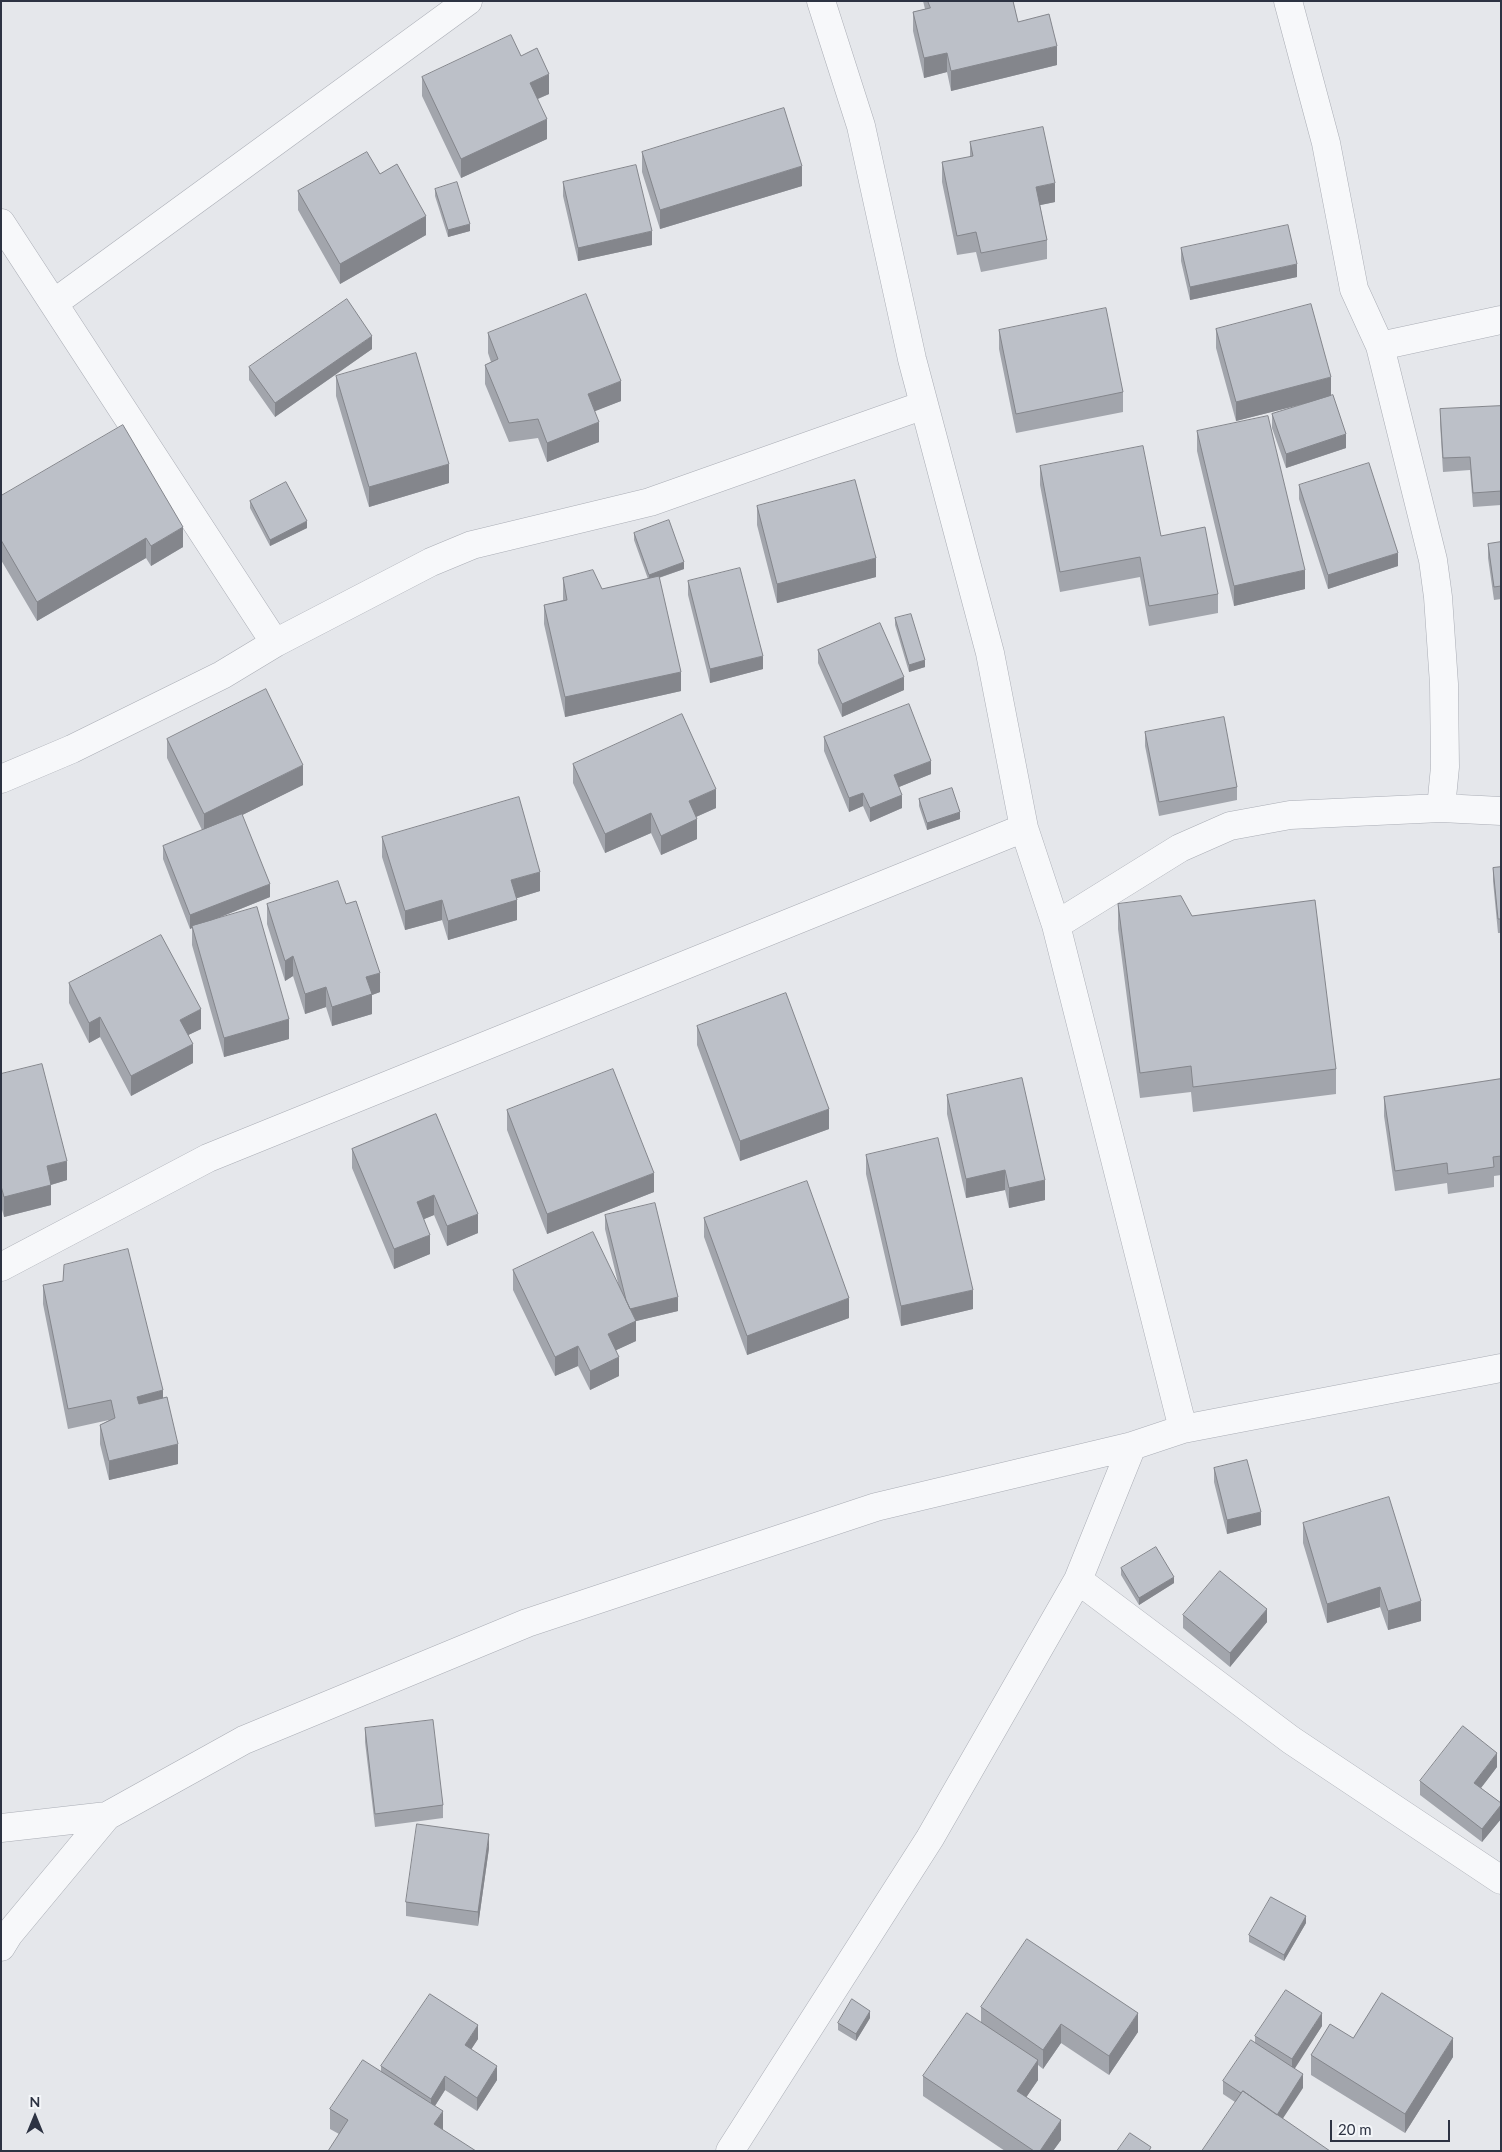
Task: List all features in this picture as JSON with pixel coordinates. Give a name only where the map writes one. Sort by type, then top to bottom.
[{"type":"street","points":[[54,303],[468,1]]},
{"type":"street","points":[[821,1],[861,126],[912,359],[990,653],[1024,828],[1056,925],[1183,1429]]},
{"type":"street","points":[[1288,1],[1326,143],[1354,289],[1380,346],[1433,560],[1438,597],[1444,684],[1446,767],[1442,808]]},
{"type":"street","points":[[1,223],[275,643]]},
{"type":"street","points":[[1380,346],[1501,320]]},
{"type":"street","points":[[1,779],[72,749],[222,675],[275,643],[431,562],[472,545],[650,502],[924,405]]},
{"type":"street","points":[[1056,925],[1180,848],[1230,826],[1290,815],[1442,808],[1501,811]]},
{"type":"street","points":[[1,1267],[208,1158],[1024,828]]},
{"type":"street","points":[[4,1931],[107,1816],[244,1740],[527,1623],[876,1507],[1132,1446],[1183,1429],[1501,1368]]},
{"type":"street","points":[[730,2151],[930,1838],[1078,1580],[1132,1446]]},
{"type":"street","points":[[1078,1580],[1292,1740],[1501,1880]]},
{"type":"street","points":[[1,1828],[107,1816]]},
{"type":"building","points":[[928,1],[1013,1],[1018,22],[1049,14],[1057,46],[951,71],[947,53],[924,58],[913,12],[930,8]]},
{"type":"building","points":[[511,35],[521,56],[537,48],[549,74],[530,83],[547,119],[461,159],[422,77]]},
{"type":"building","points":[[784,108],[802,166],[660,210],[642,152]]},
{"type":"building","points":[[1043,127],[1055,183],[1036,187],[1047,240],[981,253],[976,232],[957,236],[942,162],[973,156],[970,142]]},
{"type":"building","points":[[367,152],[380,174],[397,164],[426,216],[340,264],[298,191]]},
{"type":"building","points":[[636,165],[652,231],[578,248],[563,182]]},
{"type":"building","points":[[457,182],[470,224],[448,230],[435,189]]},
{"type":"building","points":[[1288,225],[1297,264],[1190,287],[1181,248]]},
{"type":"building","points":[[586,294],[621,381],[588,394],[599,422],[547,443],[538,419],[509,423],[485,365],[498,359],[488,333]]},
{"type":"building","points":[[347,299],[372,336],[275,403],[249,367]]},
{"type":"building","points":[[1311,304],[1331,377],[1236,402],[1216,329]]},
{"type":"building","points":[[1106,308],[1123,392],[1016,414],[999,330]]},
{"type":"building","points":[[416,353],[449,464],[369,487],[336,376]]},
{"type":"building","points":[[1333,395],[1346,434],[1286,454],[1272,414]]},
{"type":"building","points":[[1501,406],[1501,491],[1473,493],[1470,457],[1443,458],[1440,409]]},
{"type":"building","points":[[1268,416],[1305,570],[1234,586],[1197,431]]},
{"type":"building","points":[[123,425],[183,527],[151,546],[146,538],[37,602],[1,540],[1,496]]},
{"type":"building","points":[[1143,446],[1161,536],[1205,527],[1218,594],[1149,606],[1140,557],[1060,572],[1040,466]]},
{"type":"building","points":[[1369,463],[1398,553],[1328,575],[1299,485]]},
{"type":"building","points":[[855,480],[876,558],[777,584],[757,506]]},
{"type":"building","points":[[286,482],[307,521],[270,540],[250,501]]},
{"type":"building","points":[[669,520],[684,562],[649,575],[634,533]]},
{"type":"building","points":[[1501,542],[1501,586],[1494,587],[1488,544]]},
{"type":"building","points":[[740,568],[763,656],[710,669],[688,581]]},
{"type":"building","points":[[593,570],[602,589],[659,576],[681,672],[565,697],[544,605],[567,600],[563,578]]},
{"type":"building","points":[[911,614],[925,660],[909,665],[895,618]]},
{"type":"building","points":[[880,623],[904,677],[842,704],[818,650]]},
{"type":"building","points":[[266,689],[303,765],[204,814],[167,739]]},
{"type":"building","points":[[909,704],[931,761],[894,775],[902,795],[870,808],[863,793],[849,798],[824,737]]},
{"type":"building","points":[[682,714],[716,789],[689,801],[697,819],[661,836],[651,813],[605,834],[573,764]]},
{"type":"building","points":[[1224,717],[1237,787],[1159,802],[1145,732]]},
{"type":"building","points":[[952,788],[960,812],[927,823],[919,799]]},
{"type":"building","points":[[519,797],[540,872],[511,880],[517,900],[448,921],[442,900],[405,911],[382,837]]},
{"type":"building","points":[[242,814],[270,884],[190,915],[163,846]]},
{"type":"building","points":[[1501,867],[1501,919],[1498,919],[1493,868]]},
{"type":"building","points":[[338,881],[346,904],[356,901],[380,973],[366,977],[372,994],[332,1007],[326,987],[305,994],[293,956],[285,961],[267,904]]},
{"type":"building","points":[[1181,896],[1192,916],[1315,900],[1336,1069],[1193,1087],[1191,1066],[1140,1073],[1118,904]]},
{"type":"building","points":[[257,907],[289,1019],[224,1038],[192,926]]},
{"type":"building","points":[[161,935],[201,1009],[180,1020],[193,1044],[131,1076],[100,1017],[89,1023],[69,983]]},
{"type":"building","points":[[786,993],[829,1109],[740,1141],[697,1026]]},
{"type":"building","points":[[42,1064],[67,1161],[47,1166],[51,1185],[4,1197],[1,1186],[1,1074]]},
{"type":"building","points":[[613,1069],[654,1173],[547,1214],[507,1110]]},
{"type":"building","points":[[1022,1078],[1045,1180],[1009,1188],[1005,1170],[966,1179],[947,1095]]},
{"type":"building","points":[[1501,1079],[1501,1156],[1493,1157],[1494,1167],[1448,1174],[1447,1163],[1395,1171],[1384,1097]]},
{"type":"building","points":[[436,1114],[478,1214],[447,1226],[434,1195],[417,1202],[430,1235],[394,1249],[352,1149]]},
{"type":"building","points":[[938,1138],[973,1290],[901,1306],[866,1155]]},
{"type":"building","points":[[807,1181],[849,1298],[747,1336],[704,1218]]},
{"type":"building","points":[[655,1203],[678,1297],[630,1309],[626,1300],[605,1215]]},
{"type":"building","points":[[593,1232],[636,1321],[608,1334],[619,1357],[590,1371],[578,1346],[555,1357],[513,1270]]},
{"type":"building","points":[[128,1249],[163,1390],[137,1397],[139,1404],[167,1397],[178,1444],[109,1461],[100,1425],[115,1418],[111,1400],[68,1409],[43,1285],[63,1281],[64,1265]]},
{"type":"building","points":[[1247,1460],[1261,1512],[1227,1520],[1214,1468]]},
{"type":"building","points":[[1389,1497],[1421,1601],[1388,1611],[1380,1587],[1327,1604],[1303,1523]]},
{"type":"building","points":[[1156,1547],[1174,1577],[1139,1598],[1121,1568]]},
{"type":"building","points":[[1220,1571],[1267,1609],[1230,1653],[1183,1615]]},
{"type":"building","points":[[433,1720],[443,1805],[375,1814],[365,1728]]},
{"type":"building","points":[[1463,1726],[1497,1753],[1474,1783],[1501,1803],[1482,1829],[1420,1781]]},
{"type":"building","points":[[417,1824],[489,1834],[478,1912],[406,1902]]},
{"type":"building","points":[[1271,1897],[1306,1916],[1284,1955],[1249,1935]]},
{"type":"building","points":[[1027,1939],[1138,2013],[1109,2056],[1061,2024],[1043,2050],[981,2007]]},
{"type":"building","points":[[1286,1990],[1322,2013],[1292,2059],[1255,2036]]},
{"type":"building","points":[[1382,1993],[1453,2038],[1405,2114],[1311,2055],[1330,2024],[1353,2038]]},
{"type":"building","points":[[430,1994],[478,2025],[465,2045],[497,2066],[477,2098],[445,2076],[431,2099],[381,2066]]},
{"type":"building","points":[[852,1999],[870,2011],[856,2034],[838,2023]]},
{"type":"building","points":[[967,2013],[1038,2060],[1017,2091],[1061,2120],[1040,2151],[1034,2151],[923,2076]]},
{"type":"building","points":[[1251,2040],[1303,2074],[1277,2115],[1243,2091],[1241,2093],[1223,2081]]},
{"type":"building","points":[[363,2060],[443,2111],[434,2124],[476,2151],[328,2151],[348,2120],[330,2109]]},
{"type":"building","points":[[1243,2091],[1330,2151],[1202,2151]]},
{"type":"building","points":[[1130,2133],[1151,2147],[1149,2151],[1117,2151]]}]
